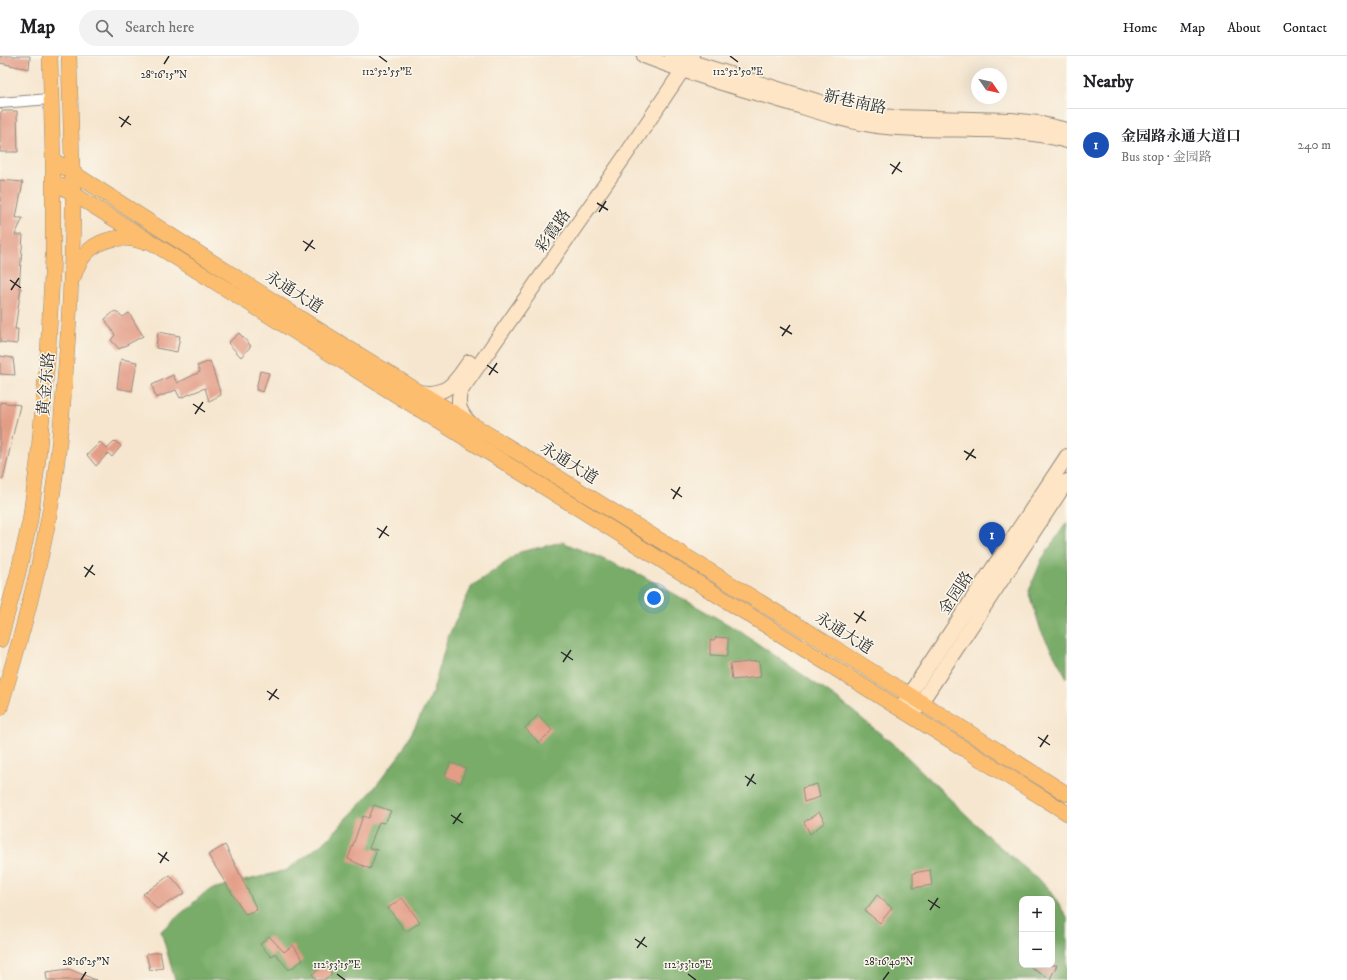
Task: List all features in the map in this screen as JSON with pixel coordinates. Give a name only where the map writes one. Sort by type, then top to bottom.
[{"type":"main road","name":"黄金东路","points":[[0,640],[30,521],[38,460],[48,352],[52,295],[53,181],[50,56]]},
{"type":"main road","name":"黄金东路","points":[[0,708],[44,543],[51,504],[62,416],[70,290],[72,193],[69,56]]},
{"type":"main road","name":"新巷南路","points":[[644,56],[681,61],[836,107],[869,115],[907,118],[1011,120],[1038,123],[1067,130]]},
{"type":"main road","name":"新巷南路","points":[[681,61],[818,112],[863,124],[891,127],[1029,132],[1067,141]]},
{"type":"main road","name":"彩霞路","points":[[420,392],[432,394],[438,393],[456,381],[539,266],[681,61]]},
{"type":"main road","name":"彩霞路","points":[[472,424],[463,416],[459,409],[458,400],[460,392],[621,163],[681,61]]},
{"type":"main road","points":[[72,153],[80,171],[96,189]]},
{"type":"main road","name":"永通大道","points":[[53,160],[96,189],[306,322],[915,698],[1067,794]]},
{"type":"main road","name":"永通大道","points":[[53,181],[1067,813]]},
{"type":"main road","points":[[70,290],[74,274],[80,262],[89,250],[101,242],[124,238],[140,241],[161,248]]},
{"type":"main road","name":"金园路","points":[[906,712],[915,698],[922,674],[1067,456]]},
{"type":"main road","name":"金园路","points":[[915,698],[935,681],[1067,481]]},
{"type":"main road","points":[[887,681],[904,683],[922,674]]},
{"type":"main road","points":[[935,681],[933,700],[935,706],[946,718]]},
{"type":"street","points":[[0,103],[50,99]]},
{"type":"green space","points":[[1067,522],[1067,678],[1041,631],[1029,591],[1042,559]]},
{"type":"green space","points":[[562,542],[641,575],[738,630],[839,700],[898,748],[993,841],[1047,887],[1053,896],[1019,896],[1019,968],[1055,968],[1055,899],[1067,917],[1067,980],[175,980],[161,931],[208,890],[287,870],[327,840],[372,791],[401,753],[432,694],[448,637],[472,586],[520,552]]},
{"type":"building","points":[[0,56],[30,56],[29,69],[0,63]]},
{"type":"building","points":[[2,111],[17,111],[18,152],[0,152],[0,114]]},
{"type":"building","points":[[0,180],[23,182],[16,218],[23,218],[15,235],[23,235],[19,288],[21,288],[15,329],[18,329],[17,344],[0,342]]},
{"type":"building","points":[[115,311],[123,317],[129,313],[143,336],[119,349],[111,340],[115,335],[105,319]]},
{"type":"building","points":[[158,332],[180,336],[177,352],[156,348]]},
{"type":"building","points":[[239,333],[251,346],[241,357],[228,343]]},
{"type":"building","points":[[0,356],[13,358],[15,375],[0,374]]},
{"type":"building","points":[[121,359],[137,362],[132,391],[117,388]]},
{"type":"building","points":[[210,361],[221,395],[209,401],[205,388],[180,398],[176,390],[156,398],[152,385],[173,375],[177,383],[200,372],[197,366]]},
{"type":"building","points":[[260,371],[269,373],[263,392],[256,390]]},
{"type":"building","points":[[0,402],[20,405],[3,479],[0,479]]},
{"type":"building","points":[[115,441],[121,446],[112,457],[108,453],[96,466],[87,455],[100,442],[107,449]]},
{"type":"building","points":[[716,637],[728,638],[728,656],[710,655],[710,640],[714,640]]},
{"type":"building","points":[[759,661],[761,677],[732,680],[730,664]]},
{"type":"building","points":[[538,715],[552,730],[539,743],[525,728]]},
{"type":"building","points":[[450,763],[466,768],[461,783],[445,776]]},
{"type":"building","points":[[817,784],[820,797],[804,802],[802,788]]},
{"type":"building","points":[[374,805],[391,811],[385,823],[379,822],[369,848],[377,850],[370,869],[348,859],[363,816],[369,818]]},
{"type":"building","points":[[819,812],[825,822],[810,834],[804,822]]},
{"type":"building","points":[[225,845],[257,910],[245,914],[208,855]]},
{"type":"building","points":[[930,870],[932,885],[913,888],[913,873]]},
{"type":"building","points":[[170,875],[185,893],[157,909],[143,894]]},
{"type":"building","points":[[877,895],[892,908],[880,923],[865,911]]},
{"type":"building","points":[[402,898],[420,922],[406,932],[388,908]]},
{"type":"building","points":[[269,936],[284,952],[293,945],[303,960],[289,970],[275,953],[271,957],[260,944]]},
{"type":"building","points":[[160,952],[163,968],[150,970],[146,954]]},
{"type":"building","points":[[325,965],[332,974],[324,980],[316,980],[312,974]]},
{"type":"building","points":[[1055,965],[1057,965],[1050,979],[1031,968],[1055,968]]},
{"type":"building","points":[[69,969],[96,980],[47,980],[46,972]]},
{"type":"place","name":"金园路永通大道口","points":[[992,555]]}]
